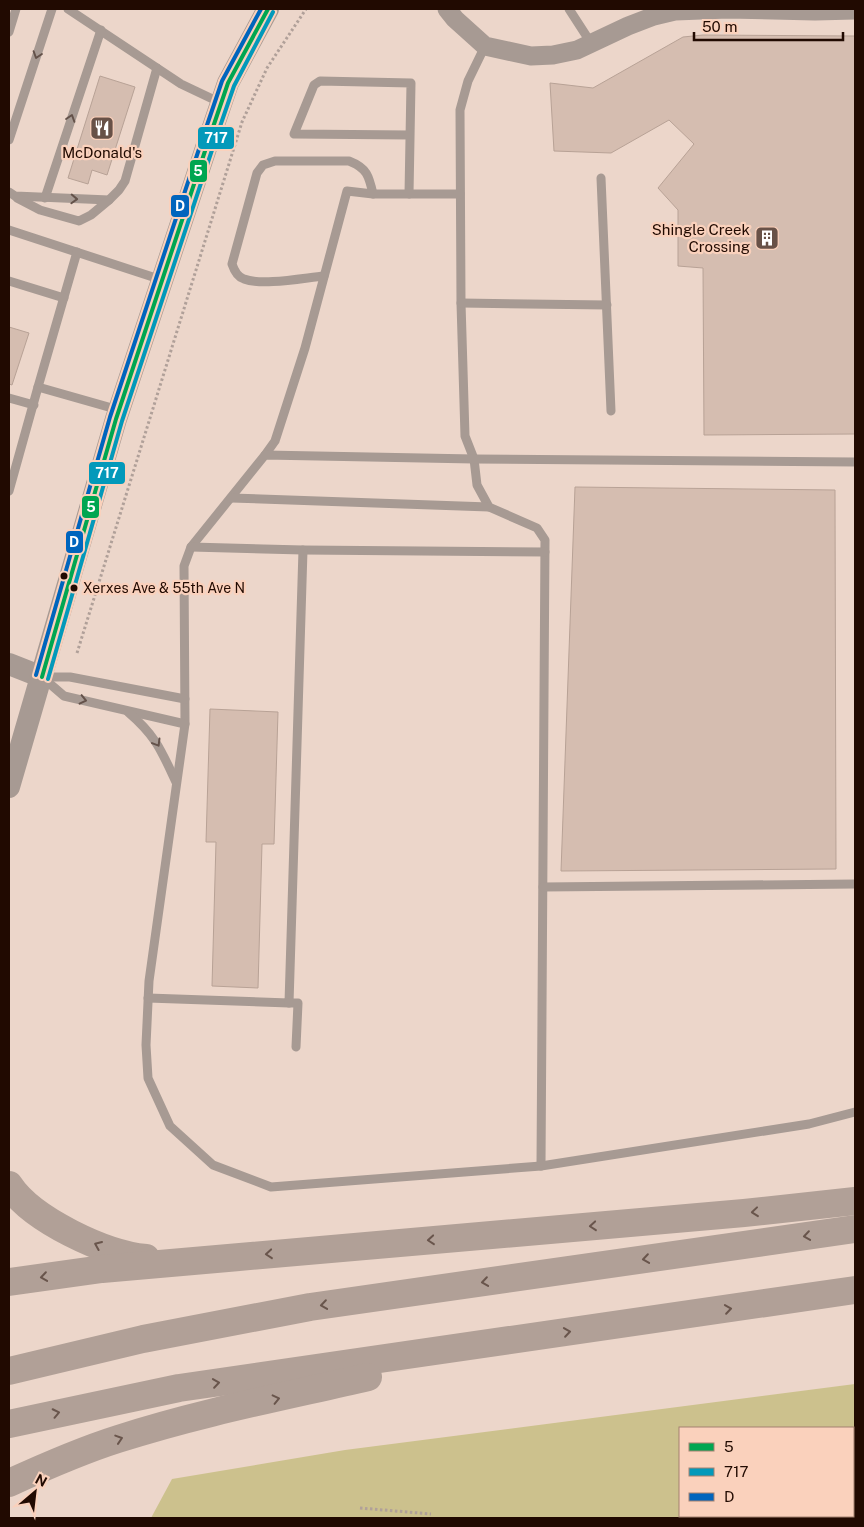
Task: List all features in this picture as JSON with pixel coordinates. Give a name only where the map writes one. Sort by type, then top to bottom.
[{"type":"highway","points":[[9,1185],[22,1200],[38,1213],[78,1236],[125,1255],[180,1262]]},
{"type":"highway","points":[[9,1282],[102,1269],[744,1213],[855,1201]]},
{"type":"highway","points":[[9,1371],[142,1339],[310,1307],[855,1230]]},
{"type":"highway","points":[[9,1424],[179,1388],[855,1290]]},
{"type":"highway","points":[[9,1483],[86,1450],[158,1427],[540,1336]]},
{"type":"street","points":[[9,787],[119,410],[162,280],[228,82],[268,9]]},
{"type":"street","points":[[447,9],[455,19],[485,46],[531,56],[553,55],[577,50],[628,26],[654,16],[675,11],[728,9],[855,10]]},
{"type":"street","points":[[9,664],[42,677]]},
{"type":"lane","points":[[9,32],[16,9]]},
{"type":"lane","points":[[9,140],[52,9]]},
{"type":"lane","points":[[68,9],[181,84],[221,104]]},
{"type":"lane","points":[[569,9],[591,43]]},
{"type":"lane","points":[[45,198],[101,30]]},
{"type":"lane","points":[[485,46],[468,81],[460,110],[460,303],[465,436],[474,459],[477,485],[489,507]]},
{"type":"lane","points":[[12,194],[40,210],[78,221],[91,215],[109,200],[120,190],[125,180],[157,68]]},
{"type":"lane","points":[[409,194],[411,83],[320,80],[314,85],[294,134],[410,134]]},
{"type":"lane","points":[[324,276],[262,282],[243,279],[236,274],[232,264],[257,173],[263,165],[275,160],[350,161],[359,165],[369,176],[373,194]]},
{"type":"lane","points":[[600,178],[612,411]]},
{"type":"lane","points":[[460,194],[373,194],[347,191],[305,348],[275,441],[191,547],[184,566],[185,724],[149,981],[146,1045],[148,1078],[170,1126],[213,1165],[271,1187],[541,1166],[809,1124],[855,1112]]},
{"type":"lane","points":[[12,194],[45,198],[109,200]]},
{"type":"lane","points":[[9,230],[162,280]]},
{"type":"lane","points":[[9,491],[77,252]]},
{"type":"lane","points":[[9,281],[64,298]]},
{"type":"lane","points":[[460,303],[606,305]]},
{"type":"lane","points":[[38,386],[119,410]]},
{"type":"lane","points":[[9,398],[34,405]]},
{"type":"lane","points":[[265,455],[474,459],[855,462]]},
{"type":"lane","points":[[230,498],[489,507],[537,528],[545,540],[541,1166]]},
{"type":"lane","points":[[191,547],[545,552]]},
{"type":"lane","points":[[289,1003],[303,550]]},
{"type":"lane","points":[[42,677],[70,677],[185,699]]},
{"type":"lane","points":[[42,677],[64,696],[185,724]]},
{"type":"lane","points":[[126,710],[149,731],[159,744],[176,784]]},
{"type":"lane","points":[[543,886],[855,884]]},
{"type":"lane","points":[[148,998],[298,1003],[296,1047]]},
{"type":"path","points":[[77,653],[242,122],[267,68],[306,9]]},
{"type":"path","points":[[360,1508],[431,1514]]},
{"type":"shaded area","points":[[855,1384],[855,1518],[151,1518],[172,1479],[345,1450]]},
{"type":"building","name":"Shingle Creek Crossing","points":[[703,35],[855,36],[855,434],[704,435],[703,268],[678,266],[678,210],[658,188],[694,144],[669,120],[611,153],[554,151],[550,83],[593,88],[683,37]]},
{"type":"building","name":"McDonald's","points":[[100,76],[135,87],[107,175],[92,170],[88,184],[68,178]]},
{"type":"building","points":[[9,327],[29,333],[12,385],[9,384]]},
{"type":"building","points":[[575,487],[835,490],[836,869],[561,871]]},
{"type":"building","points":[[210,709],[278,712],[274,844],[262,844],[258,988],[212,986],[216,842],[206,842]]},
{"type":"transit line","name":"D","points":[[36,675],[110,417],[204,134],[222,81],[261,9]]},
{"type":"transit line","name":"5","points":[[42,677],[116,419],[210,136],[228,83],[268,9]]},
{"type":"transit line","name":"717","points":[[48,679],[122,421],[216,138],[234,86],[273,12]]},
{"type":"place","name":"McDonald's","points":[[102,128]]},
{"type":"place","name":"Shingle Creek Crossing","points":[[767,238]]},
{"type":"place","name":"Xerxes Ave & 55th Ave N","points":[[74,588]]}]
